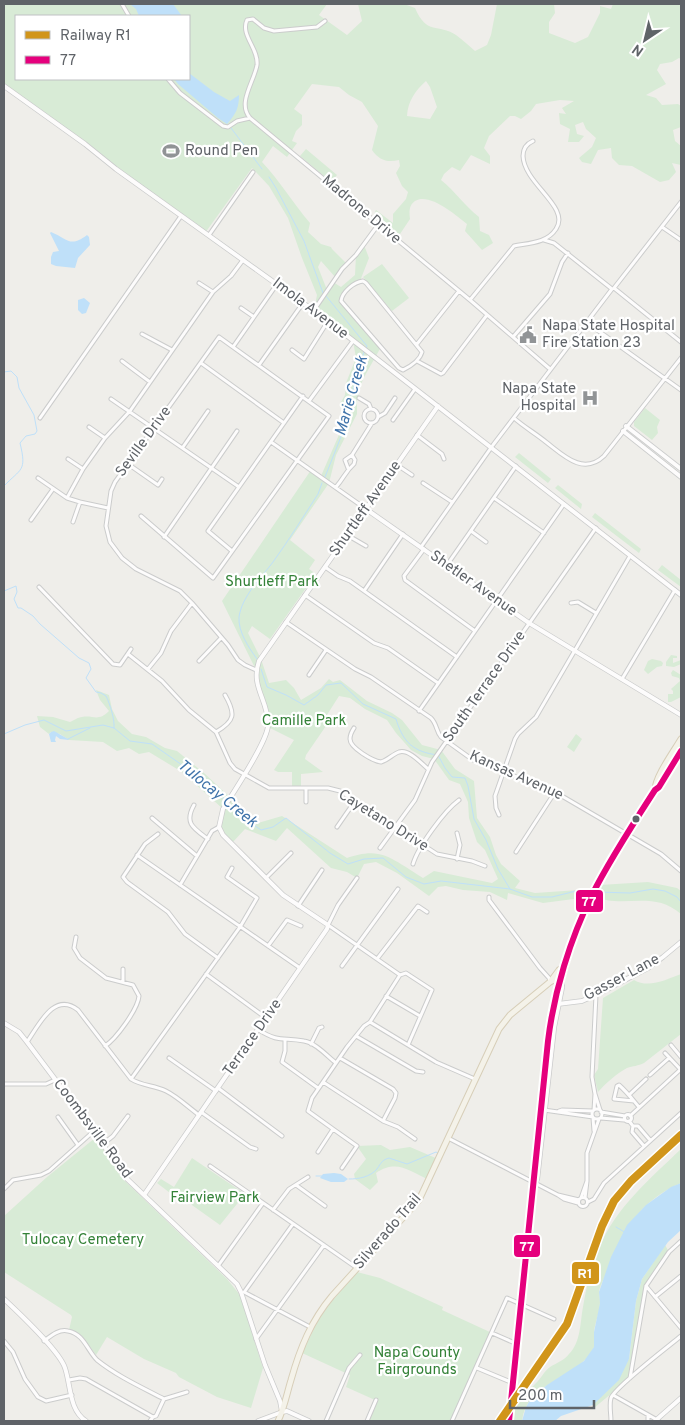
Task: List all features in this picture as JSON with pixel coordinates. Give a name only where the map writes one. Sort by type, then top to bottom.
[{"type":"main road","points":[[543,1110],[550,1029],[556,996],[580,922],[595,889],[655,790],[660,775],[681,739]]},
{"type":"main road","points":[[655,790],[659,788],[681,751]]},
{"type":"main road","name":"Silverado Trail","points":[[278,1421],[299,1353],[310,1327],[320,1311],[416,1204],[502,1025],[510,1015],[549,983],[559,970],[565,966]]},
{"type":"main road","points":[[549,983],[554,980],[561,981]]},
{"type":"main road","points":[[509,1421],[534,1183],[558,1004],[562,987],[561,981]]},
{"type":"street","points":[[122,4],[128,15]]},
{"type":"street","points":[[169,80],[180,93],[223,126],[228,127],[237,121],[250,118],[244,106],[253,80],[258,57],[248,36],[247,20],[255,20],[264,28],[274,31],[317,27],[325,21]]},
{"type":"street","name":"Imola Avenue","points":[[4,86],[181,216],[328,320],[681,595]]},
{"type":"street","name":"Madrone Drive","points":[[250,118],[470,300],[550,369]]},
{"type":"street","points":[[470,300],[514,246],[544,240],[554,232],[559,223],[558,214],[547,196],[530,178],[525,167],[524,151],[528,143],[533,141]]},
{"type":"street","points":[[209,235],[253,172]]},
{"type":"street","points":[[475,630],[405,580],[404,576],[452,502],[491,447],[586,322],[681,202]]},
{"type":"street","points":[[40,418],[181,216]]},
{"type":"street","points":[[314,310],[342,269],[356,256],[378,225]]},
{"type":"street","points":[[662,228],[681,240]]},
{"type":"street","points":[[554,232],[554,243]]},
{"type":"street","points":[[544,240],[554,243],[568,253],[681,342]]},
{"type":"street","points":[[513,338],[550,294],[556,276],[568,253]]},
{"type":"street","points":[[67,498],[83,469],[105,438],[130,411],[213,292],[231,276],[243,260]]},
{"type":"street","points":[[363,281],[366,283],[417,344],[422,352],[417,361],[406,369],[399,368],[344,305],[341,297],[357,282],[363,281]]},
{"type":"street","points":[[199,282],[213,292]]},
{"type":"street","points":[[141,516],[213,578],[329,416],[233,347],[277,284]]},
{"type":"street","points":[[417,344],[459,291]]},
{"type":"street","points":[[259,365],[303,303]]},
{"type":"street","points":[[241,308],[254,317]]},
{"type":"street","points":[[417,361],[440,374],[443,373],[487,315]]},
{"type":"street","points":[[292,350],[304,359],[328,320]]},
{"type":"street","points":[[586,322],[681,390]]},
{"type":"street","points":[[142,334],[172,350]]},
{"type":"street","name":"Seville Drive","points":[[233,347],[219,337],[128,464],[113,486],[106,526],[110,542],[122,558],[136,569],[174,587],[192,603],[238,660],[256,670]]},
{"type":"street","points":[[309,401],[354,341]]},
{"type":"street","points":[[514,418],[565,457],[584,465],[590,465],[601,459],[681,359]]},
{"type":"street","points":[[122,361],[150,382]]},
{"type":"street","points":[[200,363],[284,423]]},
{"type":"street","points":[[393,420],[415,389]]},
{"type":"street","points":[[232,551],[208,531],[303,396]]},
{"type":"street","points":[[360,398],[377,412],[378,418]]},
{"type":"street","points":[[348,468],[345,460],[352,455],[371,425],[384,413],[395,398]]},
{"type":"street","points":[[112,399],[239,487]]},
{"type":"street","name":"Shurtleff Avenue","points":[[256,670],[262,657],[286,622],[438,406]]},
{"type":"street","points":[[371,409],[366,410],[364,417],[371,425]]},
{"type":"street","points":[[183,447],[208,411]]},
{"type":"street","points":[[626,426],[681,469]]},
{"type":"street","points":[[89,427],[105,438]]},
{"type":"street","points":[[164,537],[238,431]]},
{"type":"street","points":[[623,431],[681,477]]},
{"type":"street","points":[[418,436],[442,454],[444,460]]},
{"type":"street","name":"Shetler Avenue","points":[[271,442],[529,623],[681,715]]},
{"type":"street","points":[[336,487],[348,468],[354,464],[355,460],[352,455]]},
{"type":"street","points":[[68,459],[83,469]]},
{"type":"street","points":[[128,464],[158,485],[162,480]]},
{"type":"street","points":[[397,464],[412,475]]},
{"type":"street","points":[[447,565],[516,466]]},
{"type":"street","points":[[38,478],[67,498],[108,508]]},
{"type":"street","points":[[423,483],[452,502]]},
{"type":"street","points":[[31,520],[53,489]]},
{"type":"street","points":[[494,498],[544,533]]},
{"type":"street","points":[[72,522],[80,502]]},
{"type":"street","points":[[419,711],[564,504]]},
{"type":"street","name":"South Terrace Drive","points":[[380,848],[420,792],[428,769],[446,741],[596,528]]},
{"type":"street","points":[[471,531],[486,542]]},
{"type":"street","points":[[364,591],[403,534]]},
{"type":"street","points":[[347,535],[366,546]]},
{"type":"street","points":[[499,815],[495,796],[511,748],[518,734],[536,717],[630,556]]},
{"type":"street","points":[[325,567],[364,591],[457,657]]},
{"type":"street","points":[[39,587],[113,664],[120,665],[131,649]]},
{"type":"street","points":[[622,679],[675,590]]},
{"type":"street","points":[[305,595],[374,643],[388,648],[438,683]]},
{"type":"street","points":[[571,603],[578,602],[596,613]]},
{"type":"street","points":[[148,669],[161,652],[171,630],[192,603]]},
{"type":"street","name":"Kansas Avenue","points":[[286,622],[354,670],[371,677],[434,721],[438,734],[473,760],[555,792],[661,854],[681,871]]},
{"type":"street","points":[[199,661],[222,638]]},
{"type":"street","points":[[309,675],[326,650]]},
{"type":"street","name":"Cayetano Drive","points":[[128,654],[148,669],[189,710],[216,732],[230,763],[244,775],[269,788],[328,788],[335,790],[437,854],[472,861],[485,866]]},
{"type":"street","points":[[180,885],[212,831],[219,827],[223,809],[244,775],[268,727],[266,712],[255,674],[256,670]]},
{"type":"street","points":[[216,732],[230,723],[232,717],[230,704],[225,696]]},
{"type":"street","points":[[354,728],[350,740],[352,745],[370,759],[384,762],[398,752],[403,752],[412,756],[428,769]]},
{"type":"street","points":[[306,789],[306,802]]},
{"type":"street","points":[[516,852],[555,792]]},
{"type":"street","points":[[413,864],[422,846],[448,808],[459,800]]},
{"type":"street","points":[[336,827],[355,801]]},
{"type":"street","points":[[194,805],[189,815],[191,824],[208,838]]},
{"type":"street","points":[[152,818],[197,856]]},
{"type":"street","points":[[219,827],[283,895],[400,975]]},
{"type":"street","points":[[457,833],[460,845],[457,858]]},
{"type":"street","points":[[158,834],[147,841],[123,874],[124,879],[168,912],[185,934],[218,958]]},
{"type":"street","points":[[266,878],[292,853]]},
{"type":"street","points":[[137,855],[301,968]]},
{"type":"street","points":[[131,1079],[240,927],[257,898],[226,877],[232,868]]},
{"type":"street","points":[[298,906],[322,870]]},
{"type":"street","name":"Terrace Drive","points":[[144,1195],[326,932],[338,905],[357,878]]},
{"type":"street","points":[[342,966],[398,889]]},
{"type":"street","points":[[489,897],[489,900],[544,974],[549,978],[549,983]]},
{"type":"street","points":[[377,958],[418,906],[427,912]]},
{"type":"street","points":[[268,946],[287,920],[301,926]]},
{"type":"street","points":[[76,936],[74,948],[80,958],[106,978],[129,983],[136,988],[139,999],[137,1006],[113,1039],[105,1046]]},
{"type":"street","name":"Gasser Lane","points":[[558,1004],[596,996],[648,968],[681,942]]},
{"type":"street","points":[[123,969],[123,982]]},
{"type":"street","points":[[342,1168],[357,1146],[308,1111],[312,1098],[356,1036],[370,1022],[400,975],[406,973],[432,990],[408,1045]]},
{"type":"street","points":[[206,974],[267,1018]]},
{"type":"street","points":[[386,996],[420,1016]]},
{"type":"street","points":[[582,1200],[587,1181],[586,1158],[601,1111],[595,1094],[592,1076],[596,996]]},
{"type":"street","points":[[27,1042],[50,1010],[56,1005],[65,1004],[78,1010],[131,1079],[137,1083],[155,1086],[166,1091],[250,1147],[256,1149]]},
{"type":"street","points":[[370,1022],[436,1062],[475,1079]]},
{"type":"street","name":"Coombsville Road","points":[[4,1023],[18,1032],[27,1042],[104,1144],[119,1169],[243,1292],[256,1339],[282,1412]]},
{"type":"street","points":[[311,1044],[319,1028],[322,1027]]},
{"type":"street","points":[[259,1030],[273,1038],[304,1041],[336,1063]]},
{"type":"street","points":[[356,1036],[416,1071],[423,1072]]},
{"type":"street","points":[[285,1040],[282,1062],[319,1088]]},
{"type":"street","points":[[671,1045],[680,1052],[681,1057]]},
{"type":"street","points":[[644,1146],[632,1132],[633,1126],[630,1116],[681,1070],[665,1053]]},
{"type":"street","points":[[169,1058],[217,1089],[282,1136]]},
{"type":"street","points":[[340,1058],[393,1089],[396,1093],[382,1121]]},
{"type":"street","points":[[650,1075],[669,1058]]},
{"type":"street","points":[[629,1095],[646,1079]]},
{"type":"street","points":[[4,1084],[45,1084],[55,1080]]},
{"type":"street","points":[[323,1082],[382,1121],[398,1127],[415,1139]]},
{"type":"street","points":[[634,1101],[614,1098],[617,1085],[629,1095],[634,1101],[639,1107]]},
{"type":"street","points":[[594,1134],[595,1094]]},
{"type":"street","points":[[543,1110],[600,1119],[604,1117],[624,1118],[627,1114],[630,1116]]},
{"type":"street","points":[[559,1112],[562,1110],[601,1111],[630,1121]]},
{"type":"street","points":[[448,1138],[558,1195],[582,1200],[594,1200],[604,1183],[681,1112]]},
{"type":"street","points":[[104,1144],[113,1136],[128,1116]]},
{"type":"street","points":[[58,1117],[78,1145]]},
{"type":"street","points":[[633,1126],[638,1126],[650,1140]]},
{"type":"street","points":[[318,1152],[333,1129]]},
{"type":"street","points":[[4,1189],[13,1180],[40,1175],[49,1171],[94,1131]]},
{"type":"street","points":[[210,1166],[358,1268]]},
{"type":"street","points":[[273,1210],[285,1192],[308,1177]]},
{"type":"street","points":[[296,1185],[325,1206]]},
{"type":"street","points":[[218,1266],[263,1203]]},
{"type":"street","points":[[294,1224],[243,1292],[310,1327]]},
{"type":"street","points":[[630,1378],[646,1286],[673,1247],[681,1241]]},
{"type":"street","points":[[256,1339],[324,1245]]},
{"type":"street","points":[[656,1297],[681,1276]]},
{"type":"street","points":[[646,1286],[681,1328]]},
{"type":"street","points":[[452,1421],[507,1298],[554,1319]]},
{"type":"street","points":[[4,1299],[16,1309],[61,1359],[79,1415],[86,1421]]},
{"type":"street","points":[[44,1341],[62,1330],[74,1332],[82,1339],[94,1356],[108,1368],[164,1399],[187,1392]]},
{"type":"street","points":[[492,1333],[518,1344]]},
{"type":"street","points":[[610,1421],[613,1395],[630,1378],[681,1336]]},
{"type":"street","points":[[4,1341],[13,1352],[25,1380],[38,1397],[46,1401],[72,1395]]},
{"type":"street","points":[[326,1421],[349,1368],[360,1355]]},
{"type":"street","points":[[477,1368],[513,1383]]},
{"type":"street","points":[[69,1380],[86,1379],[152,1417]]},
{"type":"street","points":[[276,1392],[283,1395],[288,1388]]},
{"type":"street","points":[[613,1395],[656,1421],[681,1398]]},
{"type":"street","points":[[150,1421],[152,1417],[156,1416],[164,1399]]},
{"type":"street","points":[[367,1421],[376,1400]]},
{"type":"street","points":[[258,1421],[282,1412],[309,1421]]},
{"type":"street","points":[[648,1415],[648,1421]]},
{"type":"green space","points":[[4,4],[327,4],[319,15],[347,35],[362,21],[358,4],[404,4],[415,8],[419,17],[428,26],[456,35],[475,51],[487,45],[491,35],[497,4],[554,4],[555,13],[549,22],[549,33],[575,43],[588,37],[600,13],[600,6],[611,9],[613,4],[681,4],[681,59],[660,64],[657,70],[666,84],[646,95],[656,98],[662,105],[678,104],[681,106],[681,127],[673,130],[675,141],[681,146],[681,165],[672,163],[676,172],[669,180],[660,182],[632,166],[619,165],[612,158],[611,148],[598,150],[591,164],[582,162],[579,158],[592,147],[596,138],[586,129],[583,122],[575,125],[577,134],[584,136],[579,142],[568,142],[570,129],[560,124],[559,113],[566,114],[562,108],[574,101],[560,100],[536,104],[521,119],[510,116],[489,136],[484,148],[490,156],[490,164],[471,155],[460,171],[452,167],[444,174],[441,180],[479,217],[480,231],[489,235],[493,243],[482,250],[465,231],[467,224],[435,202],[421,199],[415,201],[412,205],[410,219],[396,240],[372,219],[376,210],[393,223],[393,214],[406,199],[408,192],[402,186],[396,173],[400,166],[399,160],[384,160],[372,150],[378,126],[362,102],[339,87],[312,84],[294,109],[302,115],[302,125],[296,131],[292,141],[297,143],[287,157],[273,146],[262,162],[310,223],[308,232],[321,244],[331,247],[347,264],[336,278],[321,261],[318,267],[327,290],[333,282],[341,287],[355,275],[356,255],[364,245],[369,258],[360,281],[344,293],[341,300],[381,347],[363,379],[357,398],[357,414],[336,455],[329,483],[290,540],[315,560],[309,569],[316,574],[270,639],[252,626],[248,633],[261,659],[269,683],[286,680],[294,688],[301,700],[321,688],[329,679],[333,682],[340,680],[367,701],[392,713],[402,720],[422,745],[441,750],[455,769],[474,781],[477,818],[490,837],[501,864],[520,881],[515,888],[535,893],[593,889],[589,897],[543,903],[508,893],[507,900],[490,892],[463,890],[446,886],[438,887],[429,896],[397,873],[376,862],[364,864],[357,878],[347,872],[331,868],[287,828],[276,841],[245,829],[232,843],[220,830],[223,809],[182,772],[149,752],[139,754],[129,748],[117,751],[103,742],[69,740],[60,734],[51,732],[49,734],[40,727],[37,716],[53,717],[70,722],[80,717],[102,716],[109,711],[100,700],[96,690],[109,695],[112,709],[118,721],[132,734],[146,737],[165,748],[177,751],[258,823],[282,816],[347,858],[374,853],[383,855],[423,878],[434,871],[492,883],[498,879],[485,850],[477,842],[469,818],[468,802],[460,784],[449,780],[434,759],[422,756],[411,750],[387,720],[365,709],[350,698],[339,696],[325,718],[328,723],[306,755],[305,759],[323,772],[301,774],[301,789],[292,789],[292,772],[278,772],[274,770],[294,740],[268,727],[256,670],[222,601],[311,470],[321,476],[345,421],[345,410],[340,404],[345,395],[346,383],[356,358],[353,341],[314,310],[317,295],[288,218],[269,186],[252,168],[205,233],[4,86]],"holes":[[[426,81],[437,107],[430,119],[407,116],[409,106],[419,89]]]},
{"type":"green space","points":[[306,149],[337,175],[331,182],[300,156]]},
{"type":"green space","points":[[382,264],[409,298],[392,311],[363,277]]},
{"type":"green space","points":[[645,408],[660,420],[657,427],[658,433],[652,440],[634,426],[634,422]]},
{"type":"green space","points":[[519,453],[551,479],[548,483],[515,457]]},
{"type":"green space","points":[[558,485],[582,504],[581,509],[555,488]]},
{"type":"green space","points":[[595,513],[641,549],[639,553],[592,517]]},
{"type":"green space","points":[[662,565],[681,580],[681,587],[658,570]]},
{"type":"green space","points":[[671,655],[677,656],[677,658],[673,658],[673,663],[681,660],[681,664],[674,667],[666,666],[666,662]]},
{"type":"green space","points":[[652,659],[663,663],[662,666],[657,667],[648,674],[644,670],[648,661]]},
{"type":"green space","points":[[673,670],[681,675],[681,697],[668,702],[668,694],[673,694],[671,689],[680,681],[679,678],[672,676]]},
{"type":"green space","points":[[576,734],[582,739],[574,752],[567,747]]},
{"type":"green space","points":[[648,882],[677,888],[681,891],[681,914],[659,903],[605,900],[594,896],[600,885]]},
{"type":"green space","points":[[681,974],[681,1034],[644,1063],[627,1068],[619,1073],[598,1092],[594,1075],[598,1069],[603,998],[634,980],[646,984]]},
{"type":"green space","name":"Tulocay Cemetery","points":[[95,1138],[125,1181],[227,1279],[240,1295],[263,1368],[251,1408],[217,1397],[179,1377],[176,1373],[144,1359],[107,1337],[96,1355],[82,1336],[69,1330],[71,1315],[4,1272],[4,1216],[47,1177]]},
{"type":"green space","points":[[381,1145],[390,1150],[410,1147],[438,1159],[429,1180],[403,1168],[390,1167],[376,1173],[378,1182],[370,1190],[355,1179],[354,1174],[366,1159],[357,1146]]},
{"type":"green space","points":[[681,1149],[681,1183],[667,1190],[644,1207],[627,1229],[614,1255],[599,1291],[600,1306],[594,1332],[594,1348],[582,1363],[540,1390],[525,1409],[522,1421],[511,1421],[514,1410],[524,1397],[548,1369],[563,1360],[576,1344],[591,1270],[606,1233],[635,1194]]},
{"type":"green space","name":"Fairview Park","points":[[192,1158],[245,1194],[220,1225],[157,1183],[161,1179],[174,1187]]},
{"type":"green space","points":[[665,1245],[669,1252],[646,1286],[630,1378],[594,1408],[593,1405],[629,1359],[636,1301],[642,1279]]},
{"type":"green space","name":"Napa County Fairgrounds","points":[[357,1272],[380,1278],[443,1307],[442,1310],[492,1333],[452,1421],[365,1421],[375,1400],[346,1387],[350,1375],[302,1353],[322,1313]]},
{"type":"water","points":[[130,4],[173,4],[181,15],[139,15],[136,9]]},
{"type":"water","points":[[190,74],[214,92],[230,101],[239,95],[233,117],[227,124],[175,80],[190,80]]},
{"type":"water","points":[[51,232],[73,242],[87,235],[89,237],[90,245],[78,258],[75,268],[51,264],[53,252],[59,251]]},
{"type":"water","points":[[84,298],[90,303],[86,313],[82,314],[78,310],[78,300]]},
{"type":"water","points":[[54,731],[69,740],[60,739],[56,736],[56,742],[51,742],[49,734]]},
{"type":"water","points":[[323,1174],[341,1174],[348,1179],[344,1182],[331,1182],[320,1178]]},
{"type":"water","points":[[681,1183],[681,1230],[668,1242],[642,1279],[636,1301],[629,1359],[619,1380],[593,1405],[561,1416],[555,1421],[522,1421],[530,1400],[547,1385],[584,1361],[594,1347],[594,1332],[600,1303],[599,1292],[611,1257],[627,1225],[646,1205],[671,1187]]},
{"type":"waterway","name":"Marie Creek","points":[[231,128],[262,169]]},
{"type":"waterway","name":"Marie Creek","points":[[269,177],[304,241],[323,293]]},
{"type":"waterway","name":"Marie Creek","points":[[326,296],[367,346],[366,348]]},
{"type":"waterway","name":"Marie Creek","points":[[325,477],[350,414],[351,396],[364,352]]},
{"type":"waterway","points":[[4,372],[11,371],[17,377],[19,388],[34,415],[37,431],[35,434],[26,436],[20,443],[23,459],[21,469],[4,486]]},
{"type":"waterway","name":"Marie Creek","points":[[257,659],[240,628],[239,617],[241,609],[248,595],[279,554],[318,494],[322,483]]},
{"type":"waterway","points":[[4,591],[16,586],[17,592],[14,599],[18,608],[33,616],[79,658],[89,663],[91,669],[86,678],[96,692],[106,696],[112,712],[114,728]]},
{"type":"waterway","name":"Marie Creek","points":[[261,669],[267,687],[304,705],[318,695],[326,685],[341,683],[363,704],[396,719],[406,740],[422,751],[438,755],[452,777],[465,778],[474,819],[486,840],[498,869],[510,889]]},
{"type":"waterway","name":"Tulocay Creek","points":[[4,734],[25,725],[44,720],[66,731],[103,725],[114,728],[130,741],[152,744],[202,779],[248,821],[261,830],[273,827],[286,818],[330,853],[348,864],[364,859],[383,858],[406,877],[424,884],[441,881],[510,889],[532,897],[552,897],[576,891],[592,891]]},
{"type":"waterway","points":[[68,739],[90,728]]},
{"type":"waterway","name":"Tulocay Creek","points":[[596,892],[630,893],[653,889],[665,891],[677,897],[681,902]]},
{"type":"waterway","points":[[349,1179],[368,1176],[383,1161],[389,1158],[407,1164],[436,1152],[438,1153]]},
{"type":"waterway","points":[[316,1176],[323,1176]]},
{"type":"waterway","points":[[616,1227],[626,1233]]},
{"type":"rail line","name":"R1","points":[[500,1421],[567,1324],[602,1226],[614,1201],[631,1181],[681,1135]]},
{"type":"transit line","name":"77","points":[[509,1421],[548,1041],[554,1004],[564,966],[577,929],[599,882],[630,829],[681,751]]},
{"type":"place","name":"Round Pen","points":[[171,151]]},
{"type":"place","name":"Napa State Hospital Fire Station 23","points":[[528,335]]},
{"type":"place","name":"Napa State Hospital","points":[[590,398]]},
{"type":"park label","name":"Shurtleff Park","points":[[272,582]]},
{"type":"park label","name":"Camille Park","points":[[304,721]]}]
